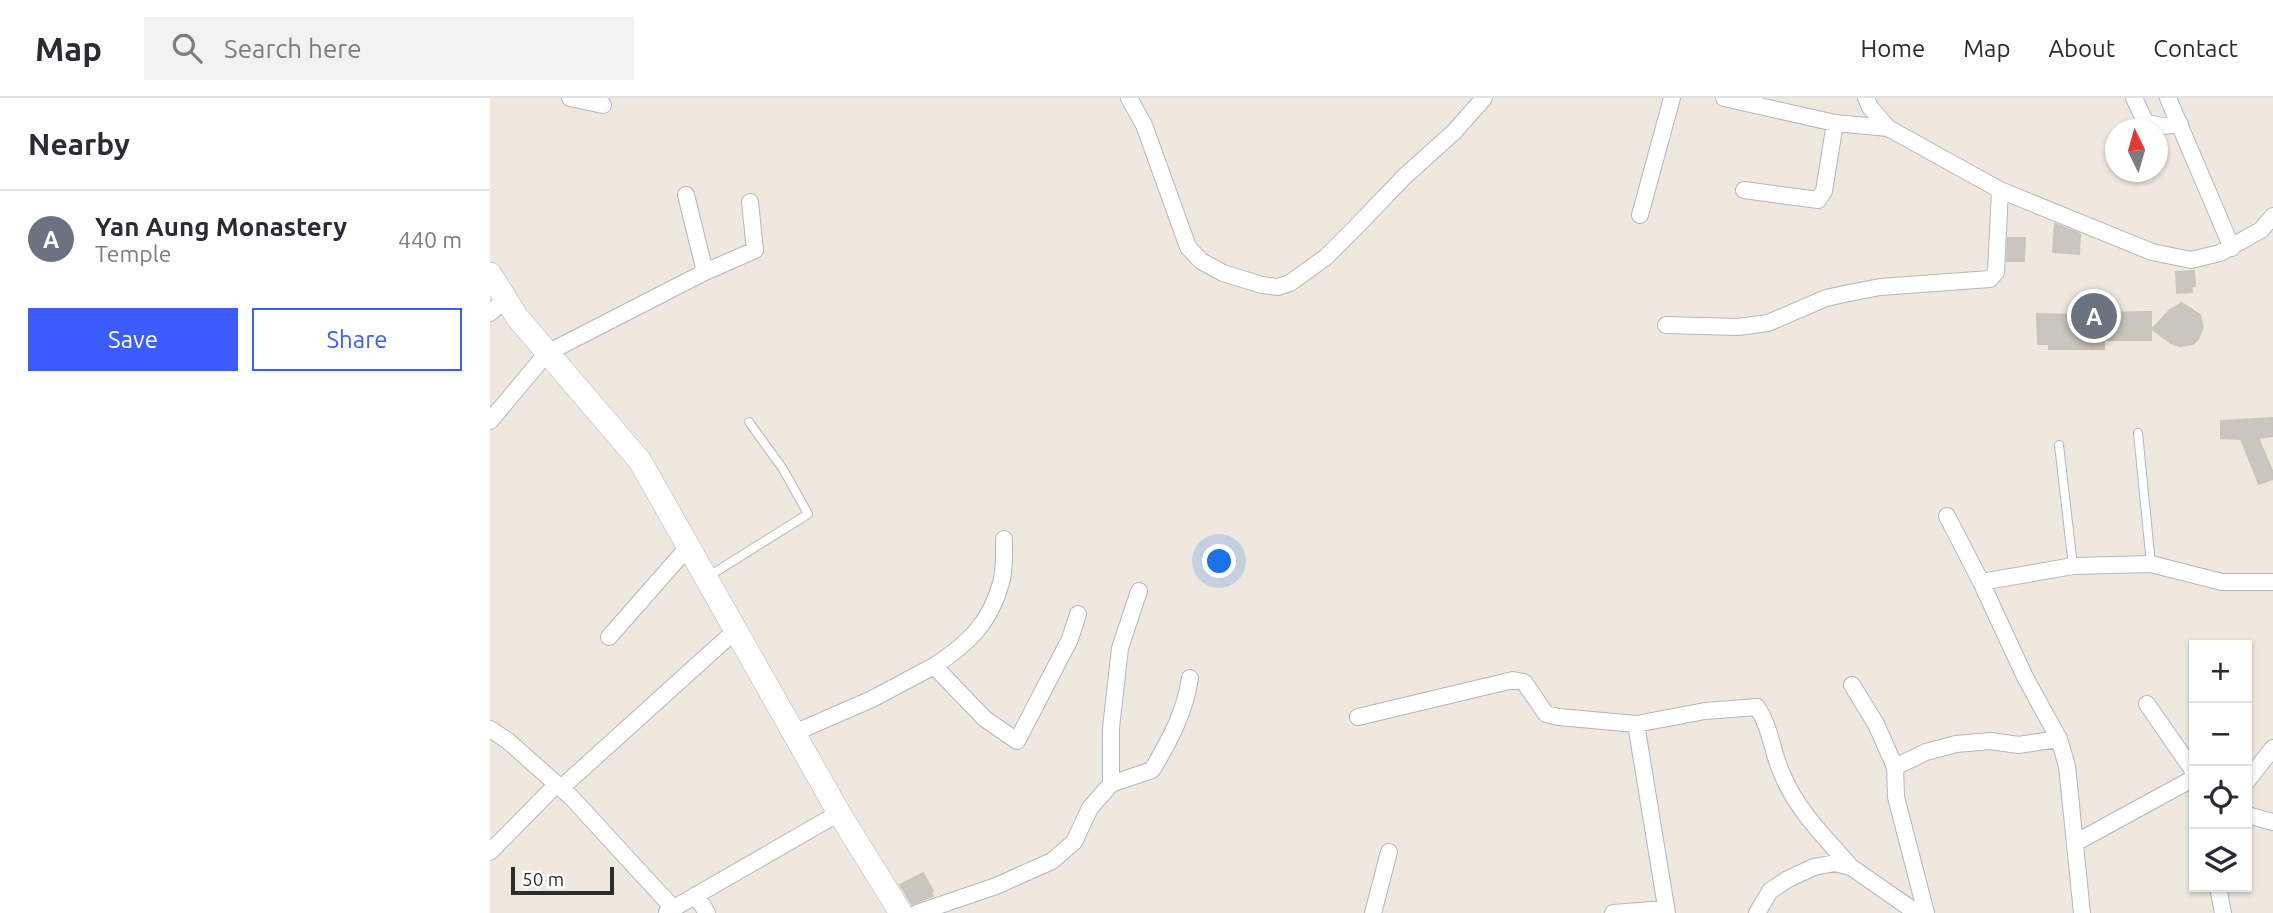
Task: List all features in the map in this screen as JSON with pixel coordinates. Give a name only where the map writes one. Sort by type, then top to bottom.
[{"type":"street","points":[[570,98],[603,105]]},
{"type":"street","points":[[1129,98],[1144,125],[1188,247],[1201,261],[1223,273],[1278,287],[1290,283],[1325,257],[1405,176],[1454,132],[1484,98]]},
{"type":"street","points":[[1640,215],[1672,98]]},
{"type":"street","points":[[1724,98],[1835,123],[1888,128]]},
{"type":"street","points":[[1866,98],[1888,128],[2000,190],[2152,252],[2191,260],[2220,253],[2261,230],[2273,216]]},
{"type":"street","points":[[2134,98],[2146,123],[2163,126],[2179,124]]},
{"type":"street","points":[[2172,99],[2179,124],[2232,248]]},
{"type":"street","points":[[1744,190],[1818,201],[1824,191],[1835,123]]},
{"type":"street","points":[[1666,325],[1738,327],[1768,323],[1826,298],[1849,293],[1880,287],[1990,279],[1996,272],[2000,190]]},
{"type":"street","points":[[686,195],[705,272]]},
{"type":"street","points":[[490,421],[547,353],[705,272],[755,250],[750,202]]},
{"type":"street","points":[[490,274],[498,306],[517,317],[640,461],[839,813],[901,913]]},
{"type":"street","points":[[1947,516],[1982,582],[2025,677],[2059,739],[2067,766],[2082,913]]},
{"type":"street","points":[[794,733],[872,699],[962,648],[987,619],[1002,581],[1004,538]]},
{"type":"street","points":[[609,637],[688,546]]},
{"type":"street","points":[[1982,582],[2073,566],[2151,564],[2222,582],[2273,582]]},
{"type":"street","points":[[1111,784],[1111,728],[1120,648],[1139,591]]},
{"type":"street","points":[[934,666],[985,719],[1017,741],[1070,639],[1078,614]]},
{"type":"street","points":[[490,852],[559,786],[736,630]]},
{"type":"street","points":[[917,913],[996,886],[1052,861],[1074,842],[1090,808],[1111,784],[1152,770],[1180,719],[1190,678]]},
{"type":"street","points":[[1358,717],[1513,680],[1524,682],[1546,714],[1559,717],[1636,724],[1705,711],[1757,707],[1766,719],[1780,772],[1798,807],[1852,867],[1917,913]]},
{"type":"street","points":[[1852,685],[1876,724],[1895,767],[1896,797],[1926,913]]},
{"type":"street","points":[[2147,704],[2190,766]]},
{"type":"street","points":[[1613,913],[1667,911],[1636,724]]},
{"type":"street","points":[[490,729],[508,741],[559,786],[652,882],[669,911],[839,813]]},
{"type":"street","points":[[1895,767],[1926,752],[1956,744],[1991,741],[2018,745],[2059,739]]},
{"type":"street","points":[[2252,775],[2273,748]]},
{"type":"street","points":[[2075,843],[2189,781]]},
{"type":"street","points":[[2252,816],[2273,822]]},
{"type":"street","points":[[1373,913],[1389,852]]},
{"type":"street","points":[[1757,913],[1770,891],[1788,879],[1814,867],[1835,863],[1852,867]]},
{"type":"street","points":[[2219,892],[2223,913]]},
{"type":"street","points":[[696,895],[707,913]]},
{"type":"lane","points":[[707,578],[808,514],[782,469],[749,422]]},
{"type":"lane","points":[[2138,433],[2151,564]]},
{"type":"lane","points":[[2059,445],[2073,566]]},
{"type":"building","points":[[2055,224],[2080,234],[2079,254],[2053,252]]},
{"type":"building","points":[[2008,238],[2025,238],[2024,261],[2007,261]]},
{"type":"building","points":[[2194,271],[2195,286],[2191,286],[2192,292],[2177,293],[2176,272]]},
{"type":"building","points":[[2182,303],[2200,315],[2203,327],[2193,344],[2180,346],[2152,329],[2170,310]]},
{"type":"building","points":[[2151,312],[2151,340],[2104,340],[2104,349],[2049,349],[2049,344],[2038,344],[2037,314]]},
{"type":"building","points":[[2273,418],[2273,436],[2258,438],[2273,479],[2259,484],[2241,439],[2221,438],[2221,421]]},
{"type":"building","points":[[923,873],[933,896],[912,904],[900,885]]},
{"type":"place","name":"Yan Aung Monastery","points":[[2094,316]]}]
